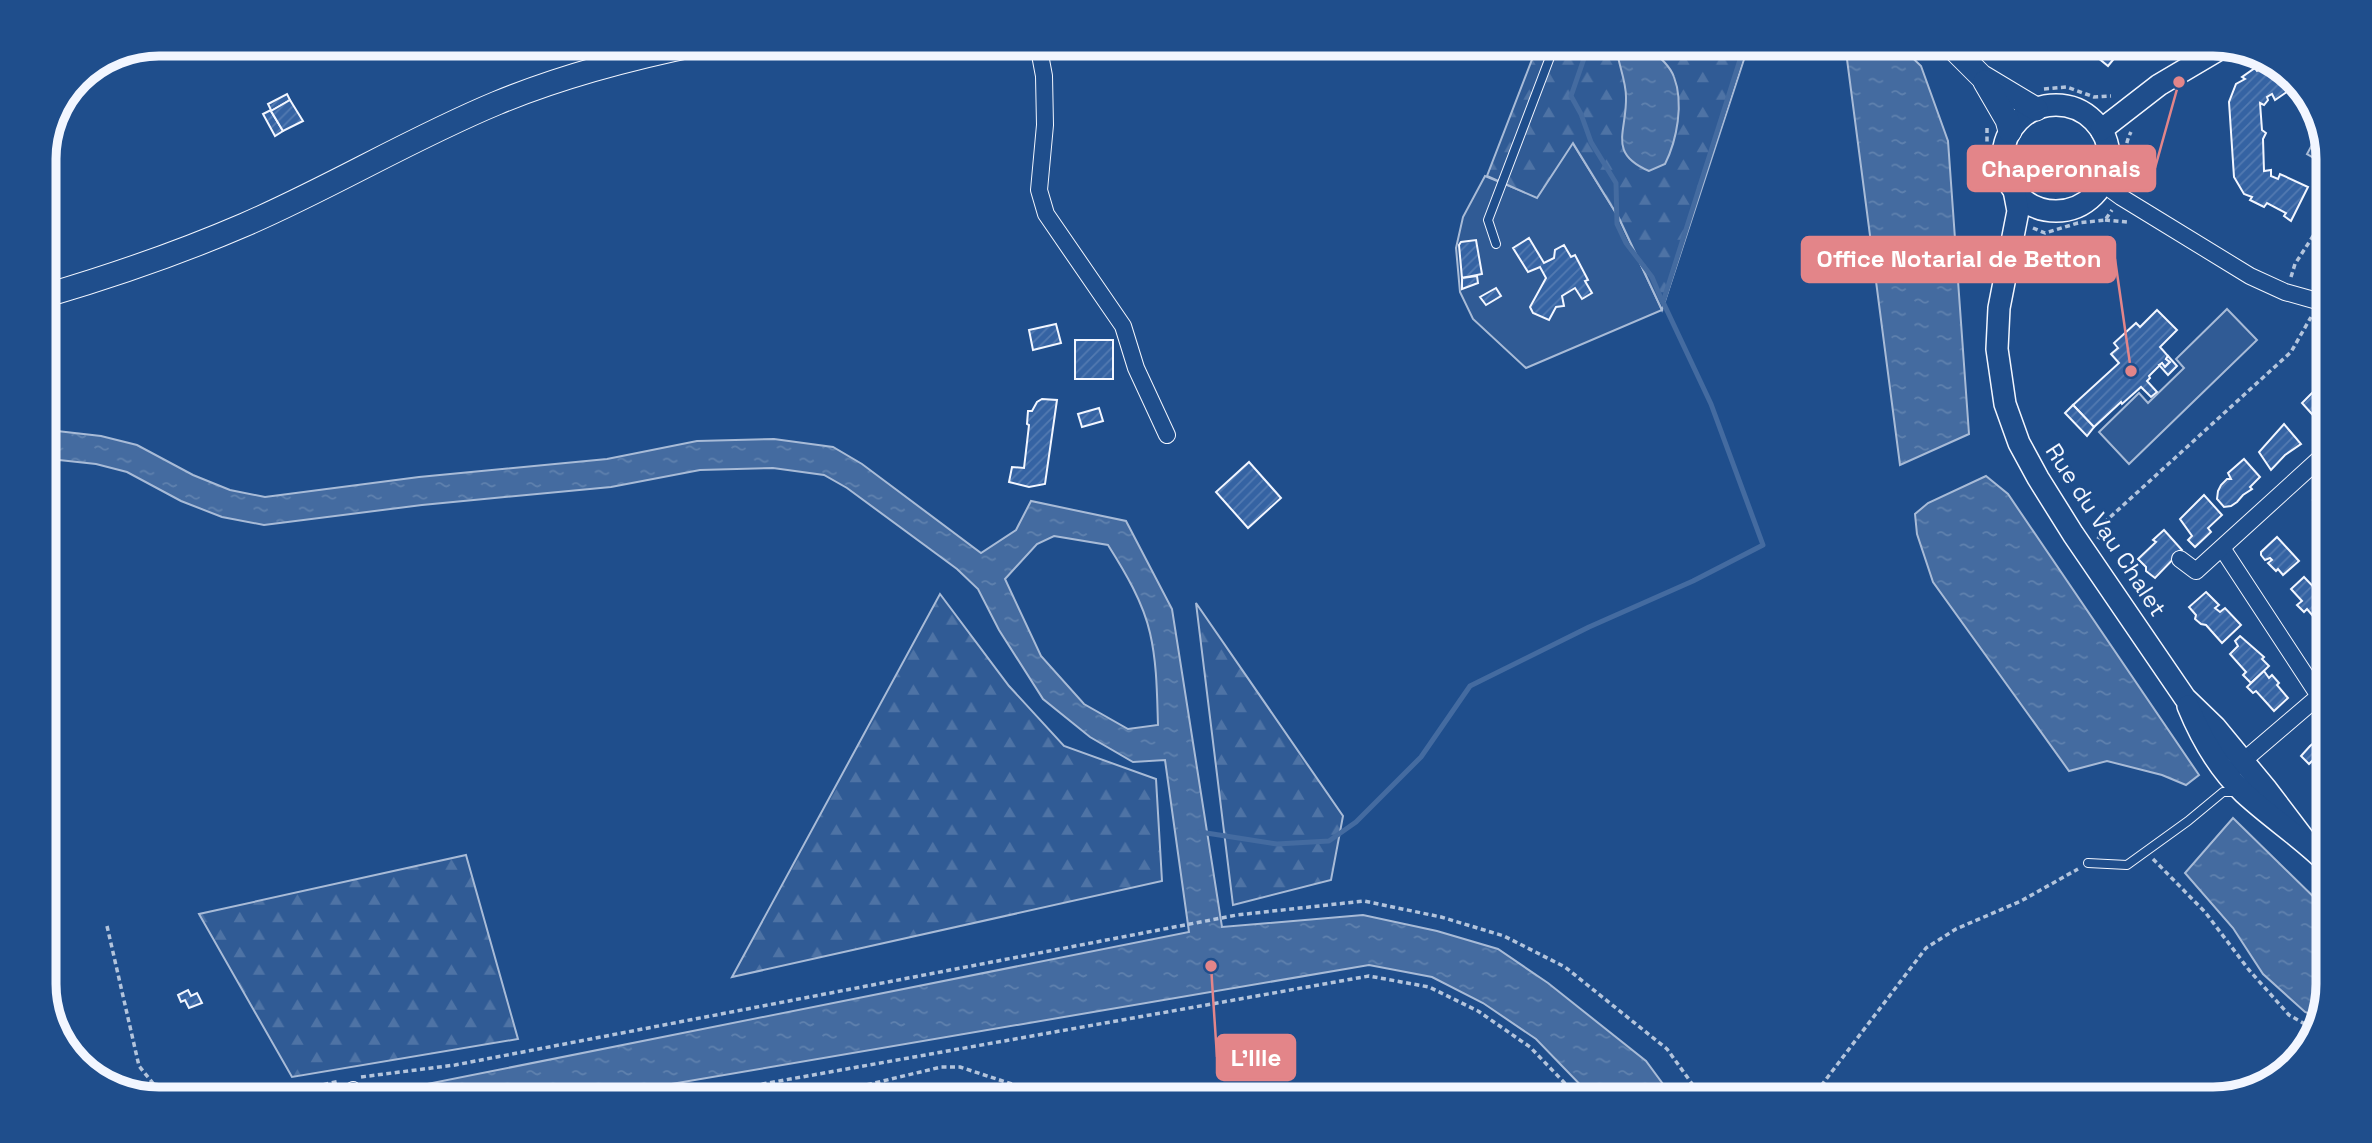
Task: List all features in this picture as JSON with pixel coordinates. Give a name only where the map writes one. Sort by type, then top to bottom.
[{"type":"main road","points":[[56,292],[148,263],[245,225],[321,181],[498,103],[620,56]]},
{"type":"main road","points":[[1961,56],[1981,76],[2010,131]]},
{"type":"main road","points":[[1981,76],[2038,99]]},
{"type":"street","points":[[1040,56],[1044,76],[1045,125],[1039,190],[1046,214],[1123,326],[1136,368],[1167,435]]},
{"type":"street","points":[[2101,130],[2159,85],[2209,56]]},
{"type":"street","points":[[2023,222],[2050,211],[2071,209],[2089,200],[2103,184],[2109,166],[2108,148],[2101,130],[2089,116],[2073,108],[2038,99],[2010,131],[2004,145],[2003,161],[2006,177],[2014,190],[2030,204],[2050,211]]},
{"type":"street","points":[[2103,184],[2250,276],[2316,306]]},
{"type":"street","name":"Rue du Vau Chalet","points":[[2014,190],[2023,222],[2008,257],[1999,308],[1997,349],[2005,404],[2019,443],[2073,534],[2185,698],[2199,735],[2234,768],[2255,781],[2316,852]]},
{"type":"street","points":[[2180,559],[2196,571],[2316,462]]},
{"type":"street","points":[[2222,548],[2316,688]]},
{"type":"street","points":[[2234,768],[2316,706]]},
{"type":"lane","points":[[1496,244],[1488,220],[1550,56]]},
{"type":"lane","points":[[2088,863],[2127,865],[2223,792],[2255,781]]},
{"type":"path","points":[[1999,106],[1987,123],[1987,167],[1999,209],[2045,233],[2078,223],[2105,220],[2134,177],[2125,157],[2126,142],[2140,121],[2119,94],[2094,97],[2067,88],[2038,99]]},
{"type":"path","points":[[2285,292],[2295,264],[2316,232]]},
{"type":"path","points":[[2095,545],[2107,520],[2291,352],[2316,315]]},
{"type":"path","points":[[2146,852],[2205,912],[2249,971],[2289,1015],[2307,1025]]},
{"type":"path","points":[[1820,1087],[1926,948],[1956,929],[2021,901],[2088,863]]},
{"type":"path","points":[[311,1087],[352,1078],[455,1065],[1180,925],[1237,915],[1364,901],[1441,917],[1504,936],[1565,967],[1667,1049],[1694,1087]]},
{"type":"path","points":[[107,926],[139,1066],[156,1087]]},
{"type":"path","points":[[745,1087],[1369,976],[1429,987],[1478,1012],[1530,1047],[1568,1087]]},
{"type":"path","points":[[859,1087],[941,1068],[960,1067],[1021,1087]]},
{"type":"path","points":[[1038,1087],[1073,1087]]},
{"type":"shaded area","points":[[2314,141],[2316,159],[2307,154]]},
{"type":"shaded area","points":[[1572,142],[1619,218],[1662,310],[1526,368],[1473,319],[1460,292],[1456,248],[1463,217],[1485,176],[1537,197]]},
{"type":"shaded area","points":[[2227,309],[2257,340],[2129,464],[2099,432],[2139,393],[2148,403],[2184,368],[2176,359]]},
{"type":"green space","points":[[1533,56],[1745,56],[1662,310],[1619,218],[1573,143],[1537,198],[1487,176]]},
{"type":"green space","points":[[940,594],[1009,686],[1064,746],[1156,779],[1162,881],[732,977]]},
{"type":"green space","points":[[1196,603],[1343,816],[1331,880],[1233,905]]},
{"type":"green space","points":[[466,855],[518,1039],[292,1077],[199,914]]},
{"type":"water","points":[[1658,56],[1669,67],[1677,87],[1679,110],[1673,144],[1665,164],[1649,171],[1628,157],[1624,149],[1622,140],[1626,90],[1618,57]]},
{"type":"water","points":[[1847,56],[1911,56],[1921,66],[1948,141],[1969,434],[1900,465]]},
{"type":"water","points":[[56,431],[101,436],[137,445],[193,475],[230,490],[265,497],[419,477],[607,459],[697,441],[774,439],[833,447],[862,464],[981,553],[1016,530],[1031,501],[1126,521],[1172,609],[1222,927],[1363,915],[1437,931],[1498,949],[1548,983],[1646,1061],[1665,1087],[1582,1087],[1536,1039],[1483,1003],[1432,977],[1369,965],[653,1087],[412,1087],[1189,932],[1165,760],[1133,762],[1090,737],[1043,699],[999,630],[978,589],[957,569],[847,488],[824,475],[773,468],[700,470],[611,487],[422,505],[264,525],[222,517],[181,501],[127,472],[96,464],[56,461]],"holes":[[[1054,536],[1108,545],[1147,621],[1155,667],[1158,725],[1128,729],[1084,704],[1041,656],[1005,579],[1037,544]]]},
{"type":"water","points":[[1986,476],[2008,494],[2199,775],[2186,785],[2162,775],[2107,761],[2069,771],[1933,582],[1917,534],[1915,514],[1928,503]]},
{"type":"water","points":[[2233,818],[2316,899],[2316,984],[2311,1014],[2263,974],[2233,928],[2185,873]]},
{"type":"building","points":[[2096,56],[2116,56],[2108,66]]},
{"type":"building","points":[[2255,68],[2257,71],[2261,68],[2270,73],[2289,90],[2275,100],[2272,94],[2267,97],[2264,105],[2260,103],[2262,130],[2266,133],[2263,139],[2264,171],[2271,170],[2271,176],[2278,179],[2280,174],[2308,187],[2291,221],[2284,216],[2286,213],[2267,203],[2264,207],[2250,200],[2252,197],[2244,194],[2234,177],[2229,102],[2236,84],[2245,79],[2242,77]]},
{"type":"building","points":[[287,94],[290,100],[271,111],[283,131],[275,136],[263,114],[271,110],[268,104]]},
{"type":"building","points":[[290,100],[303,121],[283,131],[271,111]]},
{"type":"building","points":[[1529,238],[1544,263],[1554,258],[1555,250],[1564,245],[1571,257],[1575,255],[1592,293],[1582,299],[1575,288],[1562,296],[1564,306],[1556,307],[1549,320],[1533,313],[1530,307],[1546,278],[1540,267],[1528,272],[1513,248]]},
{"type":"building","points":[[1476,240],[1482,274],[1462,278],[1459,245],[1461,242]]},
{"type":"building","points":[[1477,276],[1478,283],[1462,289],[1462,278]]},
{"type":"building","points":[[1496,288],[1501,296],[1486,305],[1480,297]]},
{"type":"building","points":[[2157,310],[2177,330],[2160,347],[2170,362],[2165,367],[2162,363],[2147,381],[2157,392],[2151,397],[2141,387],[2094,427],[2073,405],[2119,363],[2111,354],[2118,348],[2114,343],[2136,323],[2140,327]]},
{"type":"building","points":[[1056,324],[1061,343],[1033,350],[1029,330]]},
{"type":"building","points":[[1075,340],[1113,340],[1113,379],[1075,379]]},
{"type":"building","points":[[2168,356],[2177,366],[2168,375],[2159,365],[2162,363],[2165,367],[2170,362],[2166,359]]},
{"type":"building","points":[[2316,389],[2316,419],[2302,403]]},
{"type":"building","points":[[1042,399],[1057,400],[1045,484],[1029,487],[1009,482],[1012,467],[1024,468],[1028,411],[1032,411]]},
{"type":"building","points":[[2073,405],[2094,427],[2087,436],[2065,413]]},
{"type":"building","points":[[1099,408],[1103,421],[1082,427],[1078,414]]},
{"type":"building","points":[[2284,424],[2301,444],[2285,455],[2271,470],[2259,452]]},
{"type":"building","points":[[2244,459],[2260,477],[2250,487],[2252,489],[2237,502],[2224,507],[2217,499],[2218,491],[2227,479],[2231,479],[2228,473]]},
{"type":"building","points":[[1249,462],[1281,498],[1248,528],[1216,492]]},
{"type":"building","points":[[2204,495],[2222,515],[2208,528],[2211,532],[2195,547],[2188,540],[2192,536],[2180,519]]},
{"type":"building","points":[[2164,530],[2182,550],[2155,578],[2138,559]]},
{"type":"building","points":[[2277,537],[2299,561],[2283,575],[2268,563],[2272,560],[2270,558],[2265,560],[2261,555]]},
{"type":"building","points":[[2304,577],[2316,590],[2316,613],[2313,616],[2307,609],[2304,612],[2297,605],[2302,601],[2291,589]]},
{"type":"building","points":[[2206,592],[2219,605],[2215,608],[2220,612],[2225,608],[2241,625],[2222,643],[2206,625],[2195,619],[2196,615],[2189,607]]},
{"type":"building","points":[[2240,636],[2264,657],[2262,659],[2269,666],[2251,683],[2243,675],[2246,672],[2230,654],[2238,646],[2235,641]]},
{"type":"building","points":[[2264,671],[2269,678],[2272,675],[2288,698],[2274,711],[2256,691],[2253,693],[2247,687]]},
{"type":"building","points":[[2316,741],[2316,759],[2309,764],[2301,756]]},
{"type":"building","points":[[188,990],[191,996],[197,993],[202,1003],[189,1008],[185,1000],[181,1002],[178,995]]},
{"type":"waterway","points":[[1585,56],[1571,96],[1591,142],[1616,183],[1617,224],[1626,243],[1652,277],[1662,301]]},
{"type":"waterway","points":[[1200,832],[1277,844],[1329,841],[1356,822],[1421,757],[1470,686],[1763,545],[1711,404],[1663,302],[1741,56]]},
{"type":"place","name":"Chaperonnais","points":[[2179,82]]},
{"type":"place","name":"Office Notarial de Betton","points":[[2131,371]]},
{"type":"place","name":"L'Ille","points":[[1211,966]]}]
